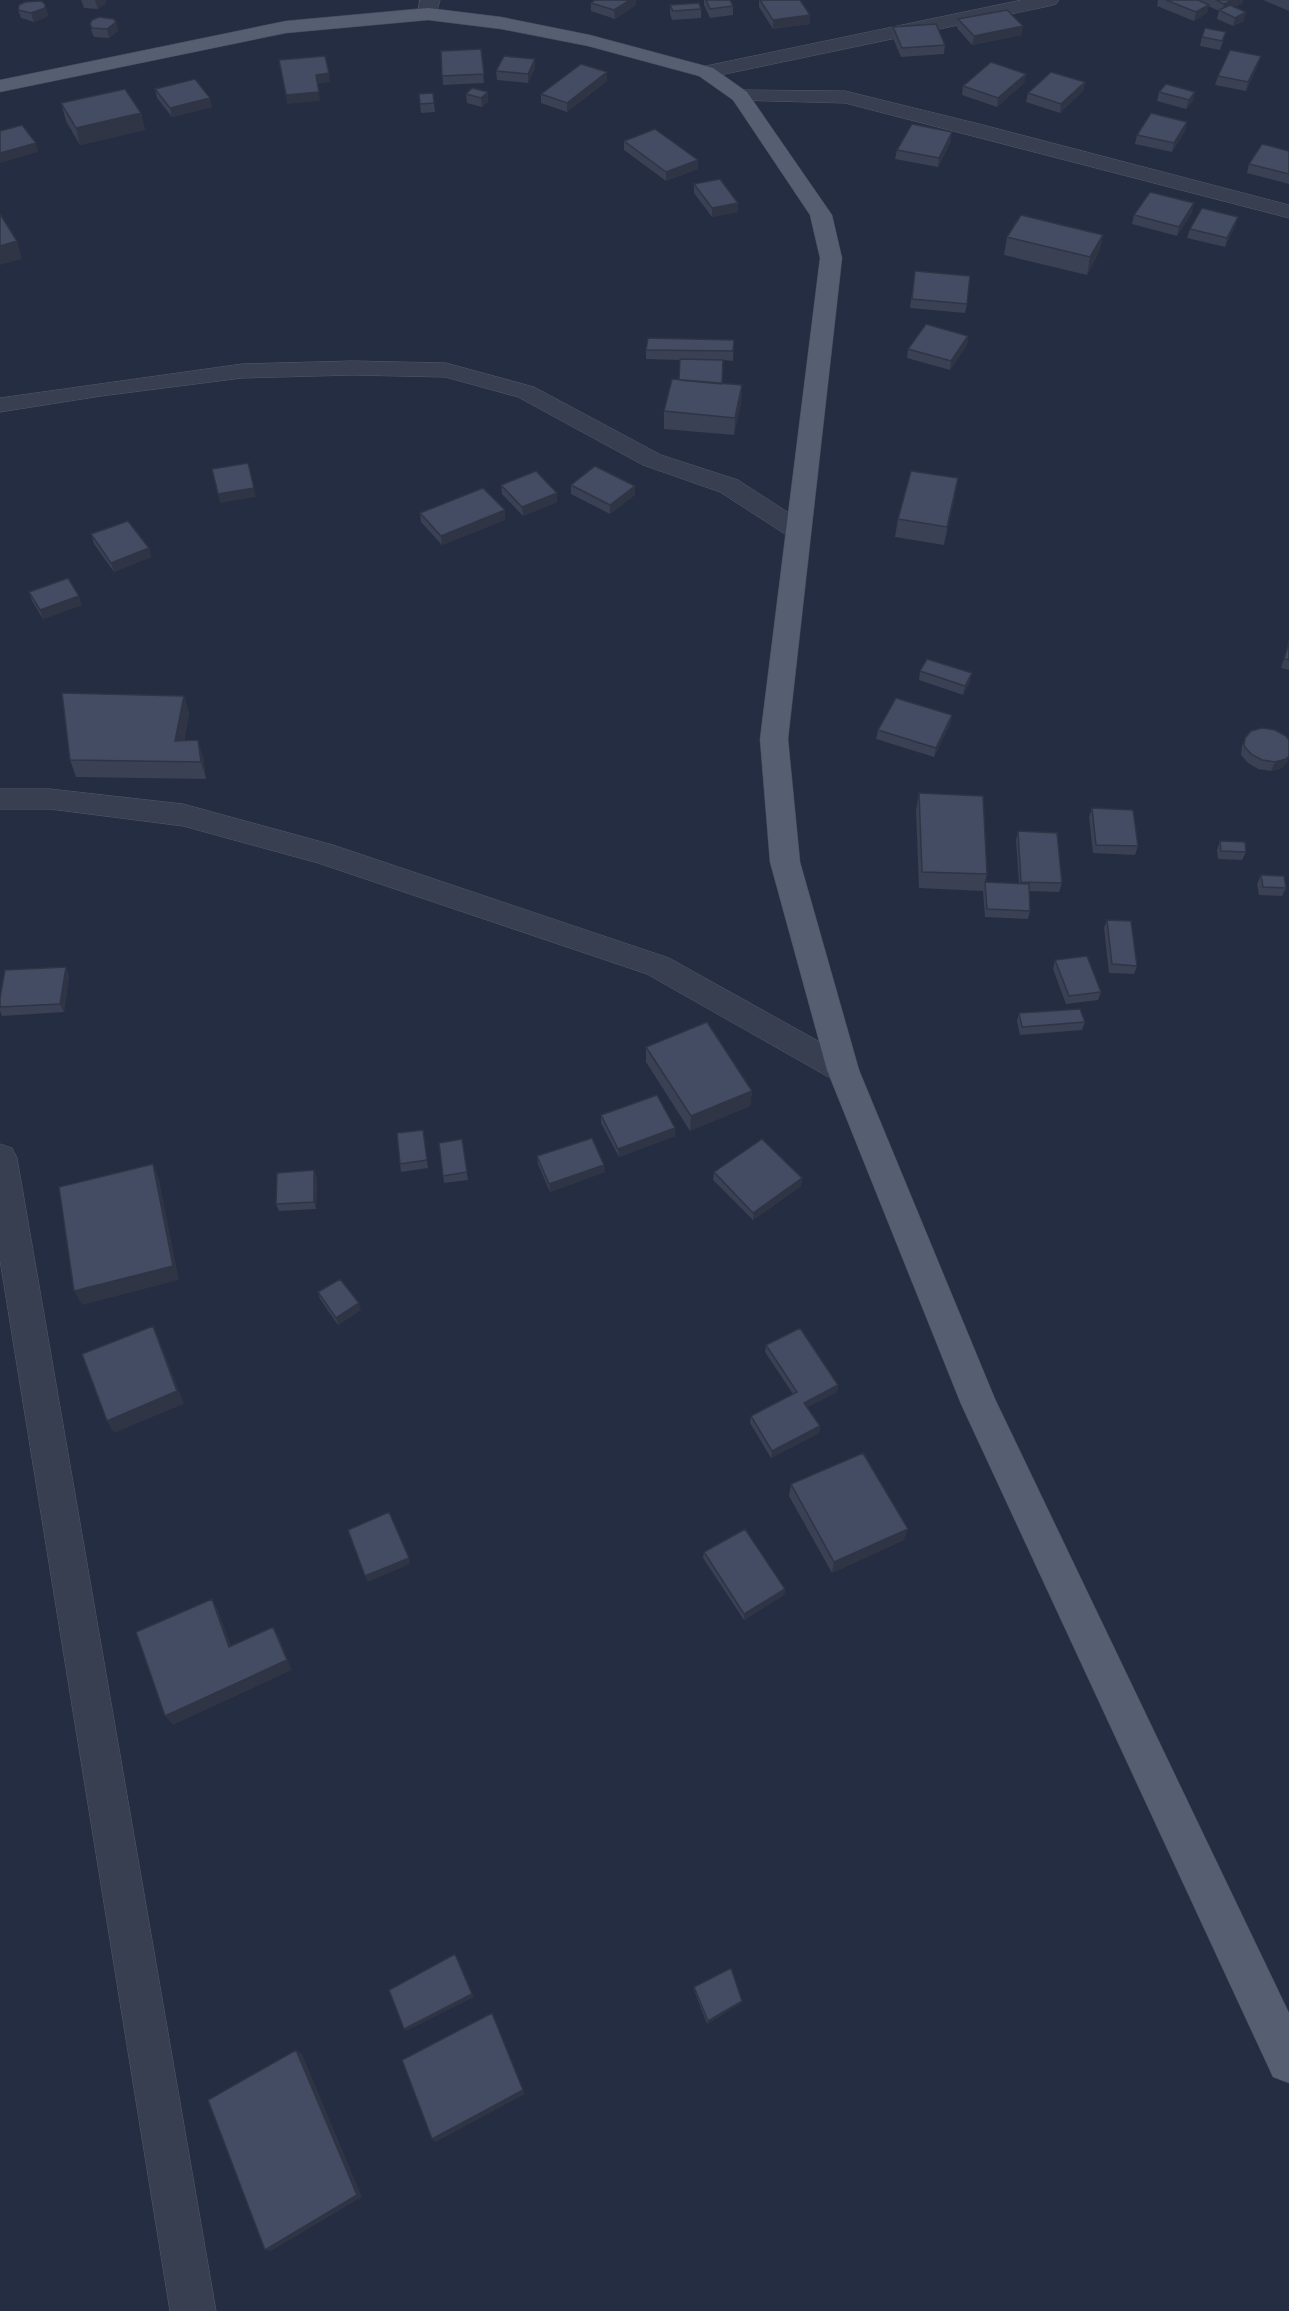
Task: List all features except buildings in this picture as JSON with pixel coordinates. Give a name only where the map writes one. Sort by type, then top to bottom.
[{"type":"main road","points":[[0,86],[286,27],[429,7],[590,41],[705,72],[740,96],[821,215],[831,258],[796,530],[774,739],[785,862],[843,1070],[979,1404],[1289,2061]]},
{"type":"street","points":[[705,72],[1049,0]]},
{"type":"street","points":[[740,96],[845,97],[1289,212]]},
{"type":"street","points":[[0,405],[242,371],[353,368],[446,370],[526,392],[652,460],[729,486],[796,530]]},
{"type":"street","points":[[0,799],[50,799],[183,815],[334,856],[658,966],[843,1070]]},
{"type":"street","points":[[0,1158],[193,2311]]}]
